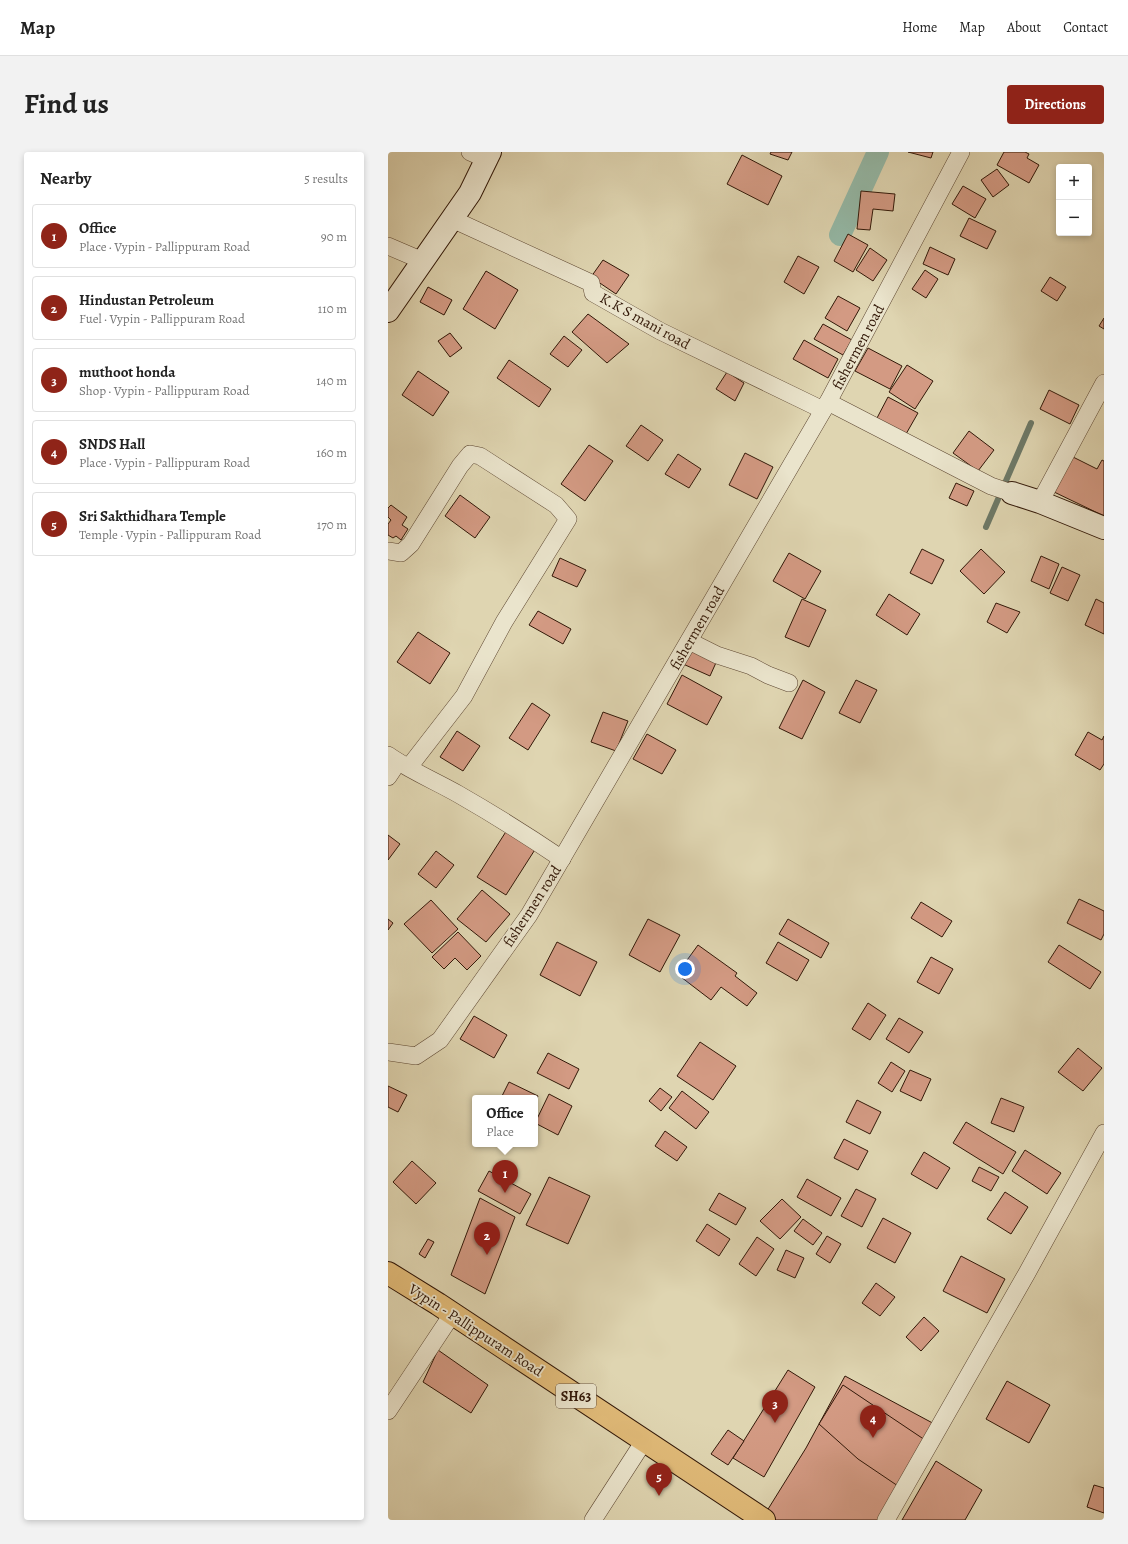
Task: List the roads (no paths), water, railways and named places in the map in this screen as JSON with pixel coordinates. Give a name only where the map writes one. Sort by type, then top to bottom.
[{"type":"main road","points":[[388,311],[470,193],[482,154]]},
{"type":"main road","points":[[1012,493],[1040,502],[1104,528]]},
{"type":"main road","name":"Vypin - Pallippuram Road","points":[[388,1273],[453,1313],[764,1520]]},
{"type":"street","name":"fishermen road","points":[[388,1051],[416,1056],[440,1040],[529,915],[826,406],[960,152]]},
{"type":"street","name":"K.K S mani road","points":[[452,219],[591,282],[593,293],[660,331],[826,406]]},
{"type":"street","points":[[388,246],[423,261]]},
{"type":"street","points":[[1040,502],[1104,383]]},
{"type":"street","points":[[826,406],[991,486],[1012,493]]},
{"type":"street","points":[[388,551],[401,553],[411,544],[460,466],[470,454],[480,456],[556,505],[568,519],[504,622],[464,696],[398,761],[388,777]]},
{"type":"street","points":[[690,641],[717,655],[751,666],[768,675],[789,683]]},
{"type":"street","points":[[398,761],[498,817],[562,858]]},
{"type":"street","points":[[886,1520],[1027,1273],[1097,1160],[1104,1133]]},
{"type":"street","points":[[388,1411],[453,1313]]},
{"type":"street","points":[[593,1520],[644,1441]]},
{"type":"waterway","points":[[840,235],[878,152]]},
{"type":"waterway","points":[[986,527],[1031,423]]},
{"type":"place","name":"Office","points":[[505,1193]]},
{"type":"place","name":"Hindustan Petroleum","points":[[487,1255]]},
{"type":"place","name":"muthoot honda","points":[[775,1423]]},
{"type":"place","name":"SNDS Hall","points":[[873,1438]]},
{"type":"place","name":"Sri Sakthidhara Temple","points":[[659,1496]]}]
